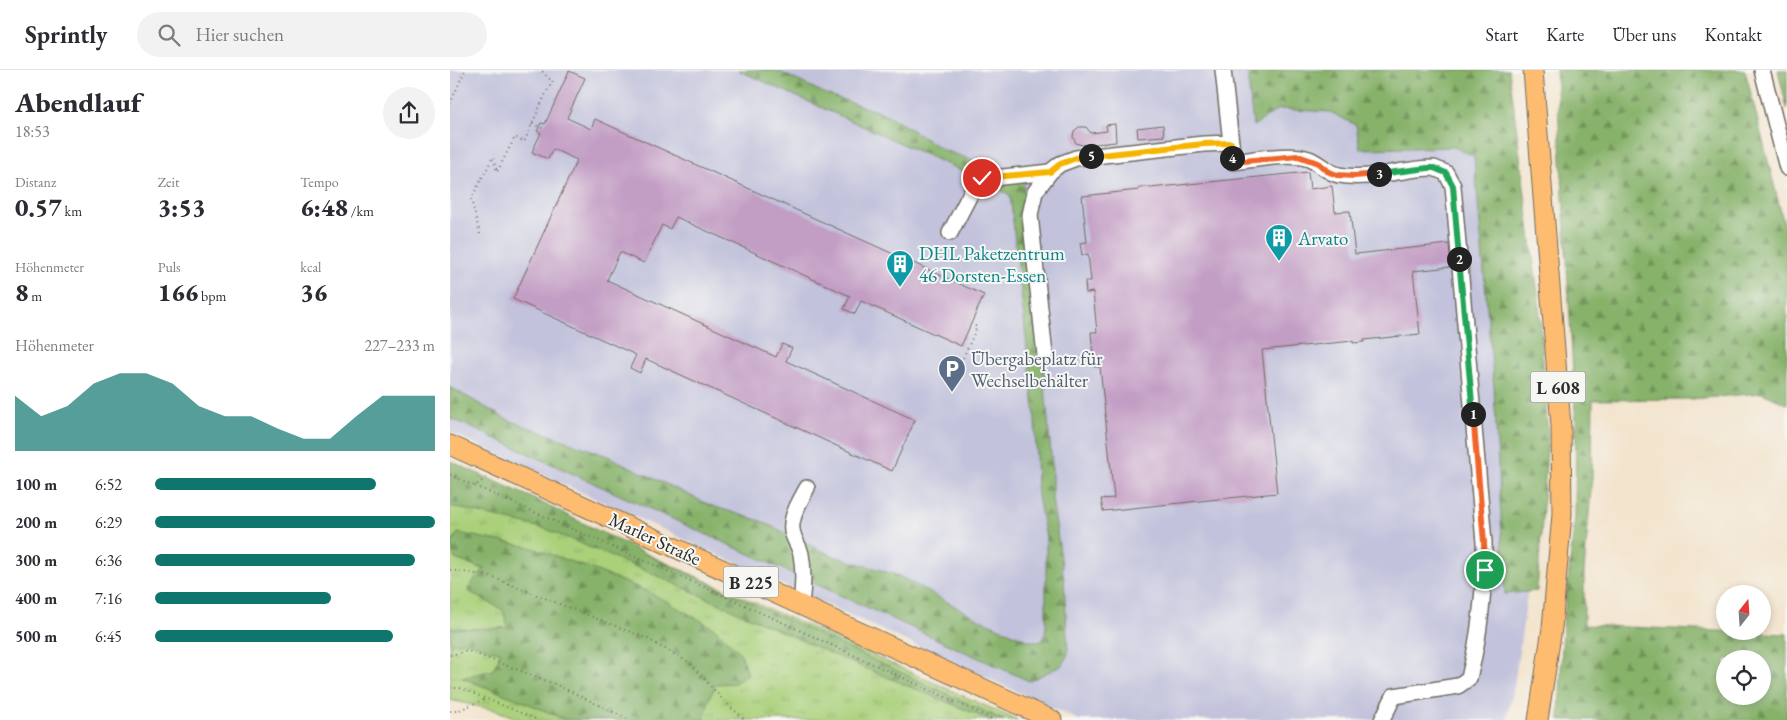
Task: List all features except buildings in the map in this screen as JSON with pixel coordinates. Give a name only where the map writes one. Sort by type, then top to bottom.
[{"type":"main road","name":"L 608","points":[[1533,70],[1560,416],[1562,514],[1552,628],[1538,720]]},
{"type":"main road","name":"Marler Straße","points":[[450,445],[1052,720]]},
{"type":"street","points":[[1223,70],[1233,162],[1298,156],[1318,163],[1327,171],[1337,175],[1354,176],[1434,168],[1446,173],[1453,186],[1484,542],[1485,570],[1481,617],[1469,678],[1458,686],[1394,696],[1382,720]]},
{"type":"street","points":[[1762,70],[1787,168]]},
{"type":"street","points":[[1045,355],[1030,215],[1035,192],[1050,172],[1060,164],[1076,158],[1204,144],[1231,143]]},
{"type":"street","points":[[950,233],[976,183],[982,178],[1050,172]]},
{"type":"street","points":[[800,605],[803,588],[800,552],[794,539],[792,524],[807,488]]},
{"type":"path","points":[[450,104],[465,70]]},
{"type":"path","points":[[480,234],[471,199],[493,158],[497,172],[514,137],[524,142],[546,93],[554,81],[548,78],[541,70]]},
{"type":"path","points":[[532,124],[543,128]]},
{"type":"path","points":[[955,376],[977,327],[971,324]]},
{"type":"path","points":[[475,486],[499,467]]},
{"type":"path","points":[[450,475],[740,603],[995,720]]},
{"type":"path","points":[[450,570],[489,576],[646,638],[690,663],[724,701],[745,720]]},
{"type":"path","points":[[450,655],[468,652],[555,684],[630,720]]},
{"type":"path","points":[[450,688],[460,688],[538,720]]},
{"type":"path","points":[[450,711],[457,711],[486,699]]},
{"type":"shaded area","points":[[450,70],[1509,70],[1531,568],[1514,686],[1506,720],[1079,720],[450,432]]},
{"type":"green space","points":[[738,70],[776,70],[826,94],[888,115],[943,150],[1023,177],[1032,279],[1041,342],[1052,466],[1052,499],[1064,579],[1068,654],[1061,666],[1029,681],[450,418],[450,387],[506,419],[605,455],[712,506],[761,521],[830,555],[897,575],[977,618],[1029,641],[1043,641],[1046,627],[1046,538],[1037,490],[1035,418],[1010,195],[960,170]]},
{"type":"green space","points":[[1247,70],[1509,70],[1539,303],[1548,437],[1537,591],[1505,594],[1494,389],[1474,156],[1454,147],[1360,149],[1356,125],[1330,112],[1279,109],[1253,126]]},
{"type":"green space","points":[[1556,70],[1745,70],[1787,236],[1787,404],[1762,393],[1692,399],[1593,400],[1592,478],[1584,572],[1584,625],[1716,631],[1716,640],[1771,640],[1771,633],[1787,634],[1787,720],[1559,720],[1563,626],[1575,517],[1576,427]]},
{"type":"green space","points":[[1778,70],[1787,70],[1787,109]]},
{"type":"green space","points":[[450,461],[526,495],[656,559],[1004,720],[990,720],[841,658],[653,574],[546,529],[450,506]]},
{"type":"green space","points":[[450,466],[1017,720],[522,720],[495,710],[450,700]]},
{"type":"green space","points":[[458,533],[530,547],[649,592],[714,628],[741,654],[748,674],[735,683],[716,684],[709,699],[704,720],[566,720],[462,678],[493,670],[501,653],[468,642],[450,644],[450,628],[490,629],[508,627],[503,610],[468,591],[476,577],[484,569],[455,559],[452,545]]},
{"type":"place","name":"Arvato","points":[[1279,262]]},
{"type":"place","name":"DHL Paketzentrum 46 Dorsten-Essen","points":[[900,288]]},
{"type":"place","name":"Übergabeplatz für Wechselbehälter","points":[[952,393]]},
{"type":"route","points":[[982,178],[1050,172],[1060,164],[1076,158],[1204,144],[1231,143],[1233,162],[1298,156],[1318,163],[1327,171],[1337,175],[1354,176],[1428,168],[1434,168],[1446,173],[1453,186],[1454,194],[1485,570]]}]
